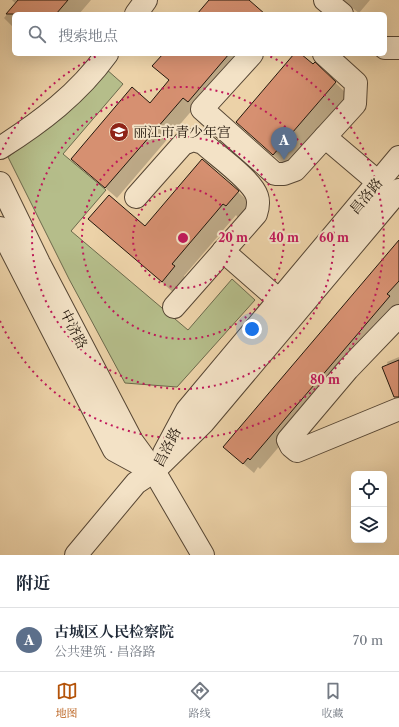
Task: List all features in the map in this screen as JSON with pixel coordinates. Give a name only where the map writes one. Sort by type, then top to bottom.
[{"type":"street","points":[[137,12],[146,0]]},
{"type":"street","points":[[325,0],[340,12]]},
{"type":"street","points":[[387,48],[399,48]]},
{"type":"street","points":[[0,148],[61,105],[92,73],[105,56]]},
{"type":"street","points":[[250,56],[202,109],[275,174],[284,174],[295,170],[355,104],[357,89],[356,83],[326,56]]},
{"type":"street","points":[[325,137],[378,182]]},
{"type":"street","points":[[136,197],[183,144],[193,140],[203,143],[252,185],[258,202],[256,214],[174,307]]},
{"type":"street","name":"昌洛路","points":[[154,471],[187,410],[399,157]]},
{"type":"street","name":"中济路","points":[[0,183],[39,263],[132,441],[154,471],[203,555]]},
{"type":"street","name":"昌洛路","points":[[154,471],[203,423],[399,190]]},
{"type":"street","name":"中济路","points":[[0,228],[114,450],[154,471]]},
{"type":"street","points":[[223,251],[279,300]]},
{"type":"street","points":[[399,316],[348,369],[288,440],[291,446],[297,451],[399,409]]},
{"type":"street","points":[[76,555],[136,483],[154,471]]},
{"type":"green space","points":[[106,69],[123,84],[63,154],[106,190],[71,231],[188,330],[232,279],[255,300],[177,387],[125,383],[69,279],[8,157],[69,111]]},
{"type":"building","points":[[18,0],[68,0],[58,12],[12,12],[12,14],[6,14]]},
{"type":"building","points":[[209,0],[249,0],[263,12],[199,12]]},
{"type":"building","name":"丽江市青少年宫","points":[[161,56],[227,56],[188,102],[183,98],[105,188],[71,159],[132,87],[150,103],[169,80],[152,66]]},
{"type":"building","points":[[292,56],[303,56],[313,64],[315,62],[336,82],[273,155],[236,122]]},
{"type":"building","points":[[202,159],[239,191],[226,206],[223,204],[172,264],[175,266],[162,282],[88,219],[109,195],[145,226]]},
{"type":"building","points":[[399,240],[399,281],[387,294],[390,296],[250,460],[248,458],[243,464],[223,447]]},
{"type":"building","points":[[399,360],[399,397],[394,397],[382,367]]},
{"type":"place","name":"丽江市青少年宫","points":[[119,132]]},
{"type":"place","name":"古城区人民检察院","points":[[284,160]]}]
